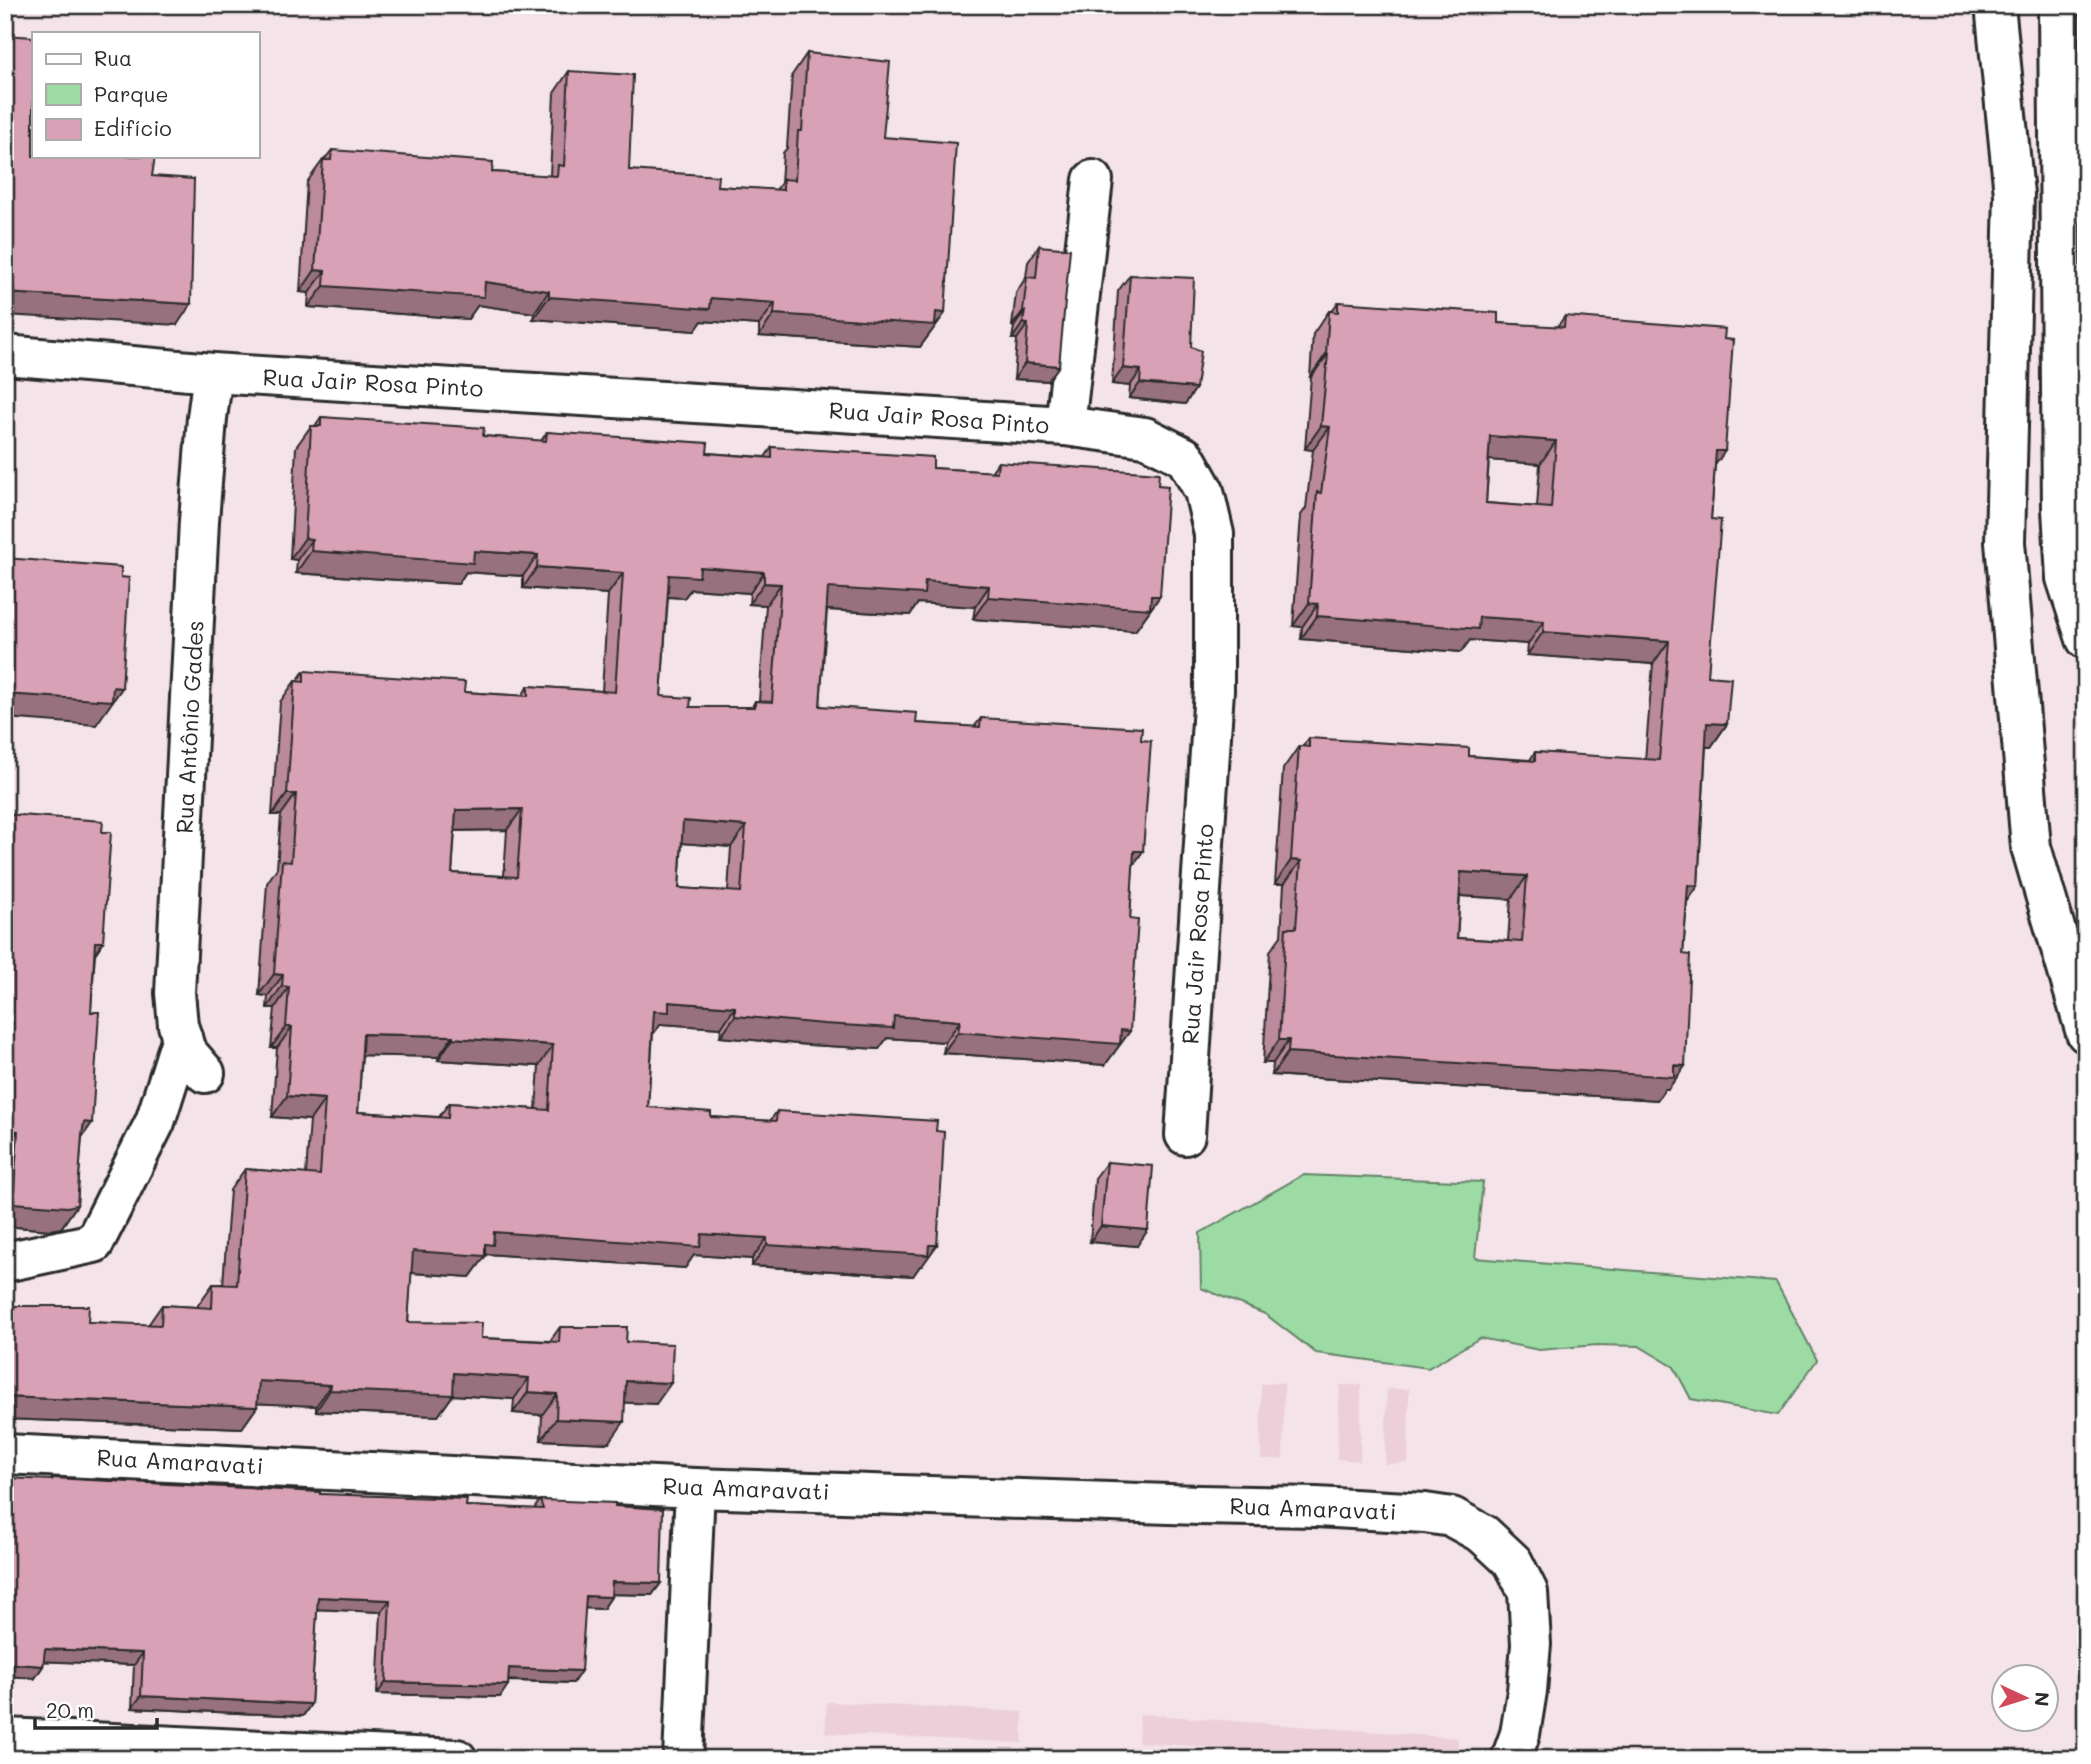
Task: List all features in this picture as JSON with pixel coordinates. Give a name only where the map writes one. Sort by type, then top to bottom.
[{"type":"street","points":[[1995,5],[2014,194],[2004,542],[2031,847],[2086,1033]]},
{"type":"street","points":[[2058,5],[2062,509],[2066,578],[2086,639]]},
{"type":"street","points":[[1065,426],[1093,180]]},
{"type":"street","name":"Rua Jair Rosa Pinto","points":[[5,355],[212,373],[1065,426],[1145,437],[1185,457],[1204,491],[1214,534],[1214,690],[1185,1135]]},
{"type":"street","name":"Rua Antônio Gades","points":[[205,1073],[186,1051],[178,1025],[175,993],[200,521],[212,373]]},
{"type":"street","points":[[5,1262],[93,1243],[155,1122],[182,1037]]},
{"type":"street","name":"Rua Amaravati","points":[[5,1454],[695,1488],[1383,1510],[1452,1517],[1483,1534],[1513,1562],[1528,1592],[1531,1644],[1527,1691],[1520,1734],[1511,1759]]},
{"type":"street","points":[[683,1759],[695,1488]]},
{"type":"street","points":[[5,1738],[457,1759]]},
{"type":"shaded area","points":[[1284,1383],[1283,1459],[1261,1459],[1261,1384]]},
{"type":"shaded area","points":[[1340,1385],[1361,1385],[1360,1461],[1337,1459]]},
{"type":"shaded area","points":[[1387,1389],[1409,1389],[1408,1463],[1385,1464]]},
{"type":"shaded area","points":[[827,1702],[1023,1712],[1022,1743],[825,1733]]},
{"type":"shaded area","points":[[1140,1714],[1458,1738],[1457,1759],[1361,1759],[1138,1742]]},
{"type":"green space","points":[[1303,1175],[1483,1182],[1475,1258],[1776,1282],[1817,1360],[1778,1415],[1691,1399],[1674,1367],[1639,1346],[1597,1345],[1539,1350],[1480,1338],[1428,1368],[1316,1353],[1265,1314],[1201,1288],[1200,1233]]},
{"type":"building","points":[[5,35],[32,37],[32,158],[155,158],[152,176],[194,179],[191,304],[5,293]]},
{"type":"building","points":[[807,53],[890,62],[883,137],[956,143],[945,313],[936,312],[935,325],[774,314],[775,303],[711,298],[710,309],[549,297],[549,291],[485,282],[484,297],[324,286],[325,271],[315,270],[323,160],[331,160],[332,150],[493,162],[492,172],[557,176],[558,165],[564,166],[569,71],[633,75],[629,170],[718,176],[717,186],[783,190],[783,179],[795,180],[798,131],[802,131]]},
{"type":"building","points":[[1039,246],[1070,249],[1059,366],[1025,363],[1028,324],[1023,323],[1023,311],[1027,277],[1036,278]]},
{"type":"building","points":[[1130,275],[1194,278],[1191,347],[1201,351],[1196,388],[1140,383],[1141,370],[1123,368]]},
{"type":"building","points":[[1338,302],[1498,313],[1498,323],[1564,327],[1565,316],[1725,329],[1724,339],[1733,340],[1725,451],[1716,451],[1711,519],[1721,520],[1708,676],[1731,678],[1727,724],[1707,723],[1698,886],[1688,885],[1683,954],[1690,955],[1685,1066],[1674,1065],[1674,1077],[1288,1052],[1289,1040],[1279,1040],[1286,928],[1296,928],[1301,861],[1291,860],[1299,746],[1309,747],[1309,738],[1469,748],[1469,756],[1535,761],[1535,752],[1659,760],[1669,641],[1543,632],[1544,621],[1479,617],[1478,629],[1317,616],[1318,604],[1309,603],[1317,492],[1321,493],[1330,427],[1321,426],[1329,311],[1338,312]],"holes":[[[1490,436],[1556,441],[1551,508],[1486,503]],[[1461,872],[1527,876],[1522,942],[1457,938]]]},
{"type":"building","points":[[321,417],[484,428],[483,436],[546,441],[547,432],[708,443],[707,453],[772,458],[772,447],[933,457],[933,468],[997,472],[998,462],[1159,473],[1158,485],[1168,486],[1160,596],[1151,596],[1150,609],[988,597],[989,586],[925,581],[924,594],[828,588],[820,706],[917,713],[916,723],[980,727],[981,718],[1142,728],[1141,740],[1151,741],[1143,851],[1134,851],[1130,919],[1138,920],[1130,1031],[1121,1030],[1120,1044],[958,1032],[960,1021],[894,1016],[893,1028],[735,1016],[735,1007],[669,1002],[669,1012],[654,1011],[648,1107],[711,1112],[711,1117],[776,1121],[777,1111],[937,1121],[936,1131],[944,1132],[942,1173],[937,1245],[929,1245],[928,1255],[767,1245],[767,1238],[702,1234],[700,1247],[494,1232],[493,1245],[485,1244],[485,1256],[413,1251],[408,1322],[482,1323],[481,1338],[559,1342],[560,1327],[627,1327],[626,1342],[673,1344],[671,1383],[626,1381],[624,1422],[556,1419],[557,1394],[528,1392],[529,1378],[454,1373],[453,1395],[330,1390],[331,1385],[259,1381],[257,1407],[5,1397],[5,1306],[89,1306],[88,1322],[161,1325],[162,1305],[212,1308],[213,1284],[237,1285],[245,1169],[320,1175],[325,1099],[287,1096],[292,1027],[286,1027],[289,987],[282,986],[283,975],[274,974],[282,861],[291,862],[296,794],[287,794],[295,681],[304,682],[304,671],[465,682],[464,692],[528,696],[528,686],[615,692],[623,573],[537,567],[538,555],[474,551],[473,563],[311,551],[312,539],[305,538],[311,426],[321,426]],"holes":[[[700,567],[764,572],[764,583],[781,584],[772,702],[755,701],[755,707],[690,707],[691,698],[661,696],[669,575],[699,577]],[[522,809],[517,877],[452,873],[456,810]],[[683,821],[746,826],[741,892],[679,888]],[[363,1034],[453,1036],[553,1045],[549,1110],[449,1103],[448,1118],[358,1112]]]},
{"type":"building","points":[[5,558],[121,567],[121,577],[129,578],[122,688],[113,687],[112,701],[5,694]]},
{"type":"building","points":[[5,814],[103,821],[102,832],[111,832],[103,942],[95,942],[91,1012],[99,1012],[92,1123],[84,1122],[77,1205],[67,1207],[13,1203],[18,1131],[5,1130]]},
{"type":"building","points":[[1107,1162],[1153,1166],[1148,1230],[1101,1226]]},
{"type":"building","points":[[5,1478],[52,1478],[320,1494],[467,1499],[466,1506],[543,1509],[540,1500],[615,1503],[615,1506],[663,1509],[661,1583],[612,1582],[611,1597],[586,1596],[581,1671],[509,1668],[508,1685],[386,1682],[390,1600],[318,1597],[311,1704],[141,1696],[143,1653],[45,1649],[43,1666],[5,1663]]}]
